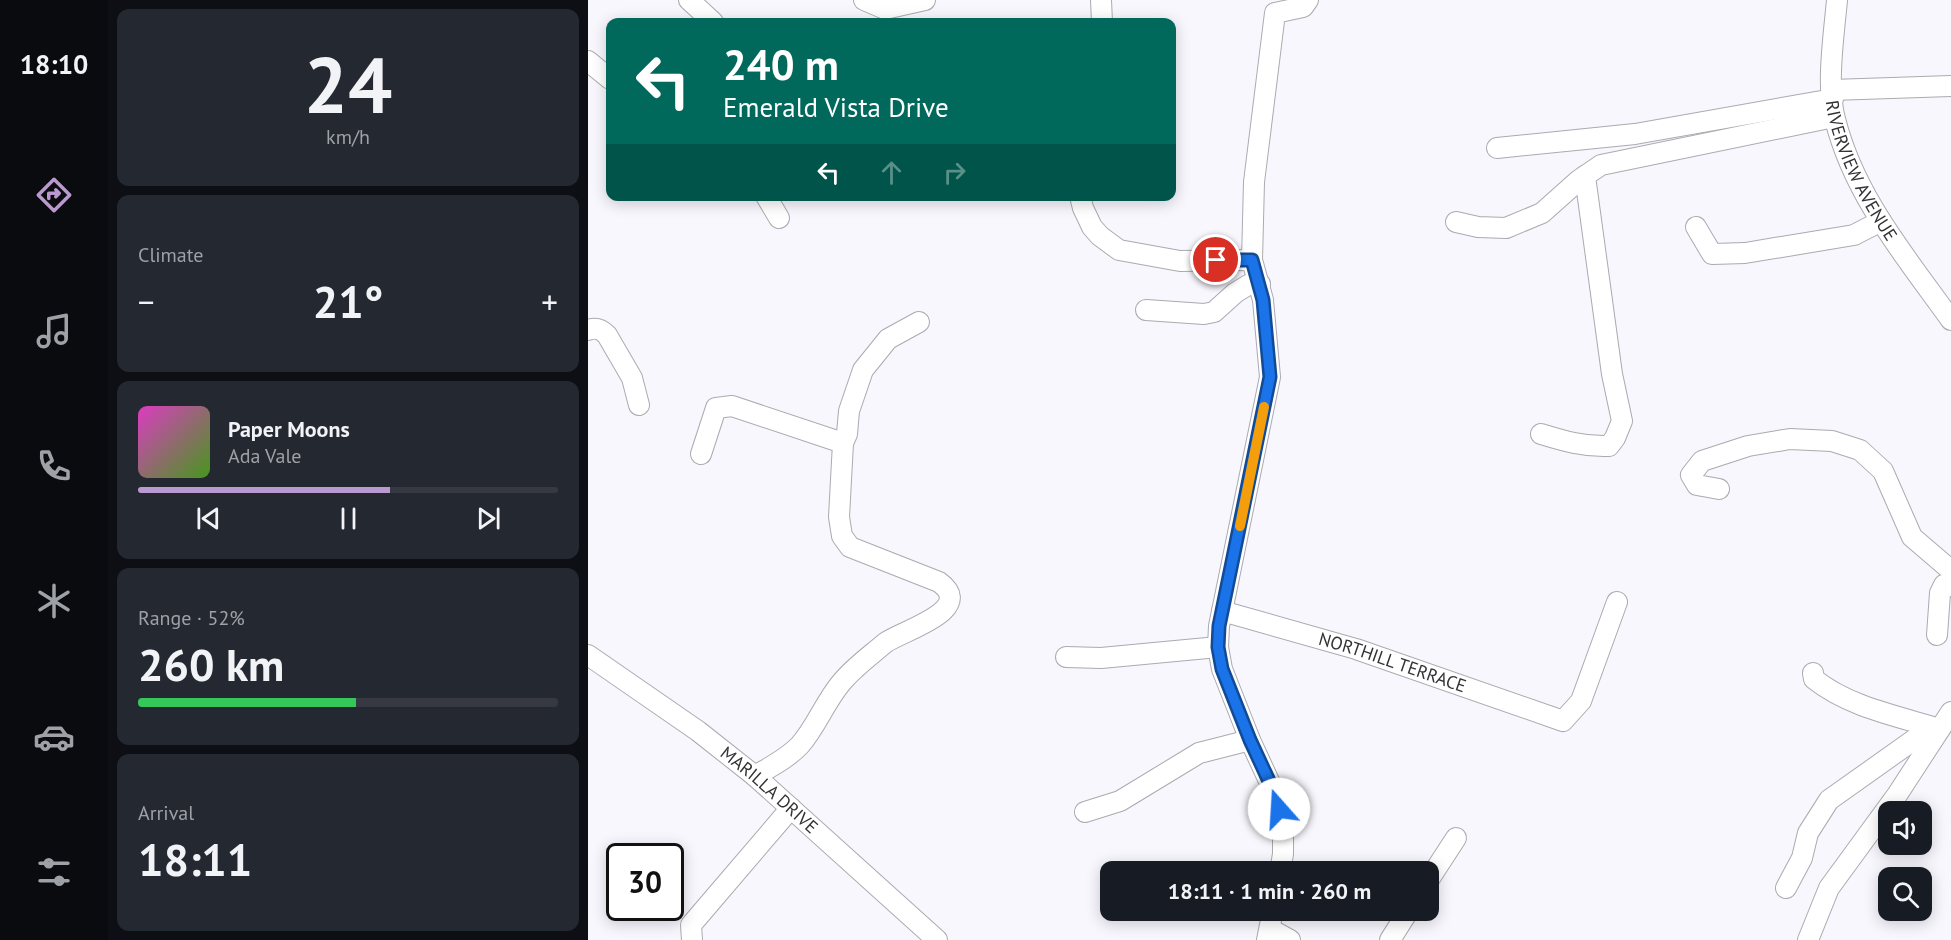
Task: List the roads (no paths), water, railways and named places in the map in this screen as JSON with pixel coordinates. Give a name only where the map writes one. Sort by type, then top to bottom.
[{"type":"street","points":[[689,0],[709,18]]},
{"type":"street","points":[[864,0],[885,9],[913,2]]},
{"type":"street","points":[[1101,0],[1102,18]]},
{"type":"street","points":[[1282,861],[1283,824],[1275,794],[1250,740],[1222,669],[1218,647],[1219,626],[1270,377],[1260,284],[1252,260],[1254,182],[1275,13],[1304,7],[1308,0]]},
{"type":"street","name":"RIVERVIEW AVENUE","points":[[1837,0],[1833,43],[1833,102],[1855,178],[1881,221],[1951,320]]},
{"type":"street","points":[[588,61],[606,76]]},
{"type":"street","points":[[1497,148],[1635,134],[1833,102],[1951,86]]},
{"type":"street","points":[[1456,222],[1478,227],[1506,228],[1542,213],[1601,165],[1833,102]]},
{"type":"street","points":[[1541,434],[1570,443],[1593,447],[1609,446],[1622,421],[1612,374],[1585,176]]},
{"type":"street","points":[[769,201],[779,218]]},
{"type":"street","points":[[1081,201],[1092,227],[1119,250],[1180,261],[1252,260]]},
{"type":"street","points":[[1695,226],[1712,254],[1745,253],[1854,235],[1881,221]]},
{"type":"street","points":[[1146,310],[1204,315],[1214,312],[1235,293],[1248,285],[1260,284]]},
{"type":"street","points":[[755,776],[777,764],[800,744],[839,685],[854,668],[890,639],[937,617],[945,609],[949,600],[947,588],[939,582],[850,547],[842,536],[839,517],[843,443],[847,434],[849,411],[863,370],[888,339],[919,322]]},
{"type":"street","points":[[588,330],[594,328],[602,330],[607,335],[632,378],[639,405]]},
{"type":"street","points":[[701,454],[716,408],[732,406],[843,443]]},
{"type":"street","points":[[1719,489],[1697,485],[1691,475],[1702,461],[1748,446],[1790,439],[1832,441],[1860,450],[1883,471],[1912,537],[1951,568]]},
{"type":"street","points":[[1937,635],[1940,593],[1944,585],[1951,586]]},
{"type":"street","name":"NORTHILL TERRACE","points":[[1222,611],[1356,649],[1563,721],[1581,701],[1617,602]]},
{"type":"street","points":[[1066,657],[1101,658],[1218,647]]},
{"type":"street","name":"MARILLA DRIVE","points":[[588,655],[698,731],[755,776],[927,937]]},
{"type":"street","points":[[1813,673],[1814,679],[1835,694],[1936,735]]},
{"type":"street","points":[[1808,940],[1829,888],[1897,795],[1951,712]]},
{"type":"street","points":[[1786,888],[1802,858],[1808,833],[1829,800],[1915,739],[1936,735]]},
{"type":"street","points":[[1085,812],[1120,801],[1199,753],[1250,740]]},
{"type":"street","points":[[692,940],[691,925],[791,808]]},
{"type":"street","points":[[1439,864],[1456,838]]},
{"type":"street","points":[[1390,940],[1402,921]]},
{"type":"street","points":[[1270,927],[1290,940]]}]
